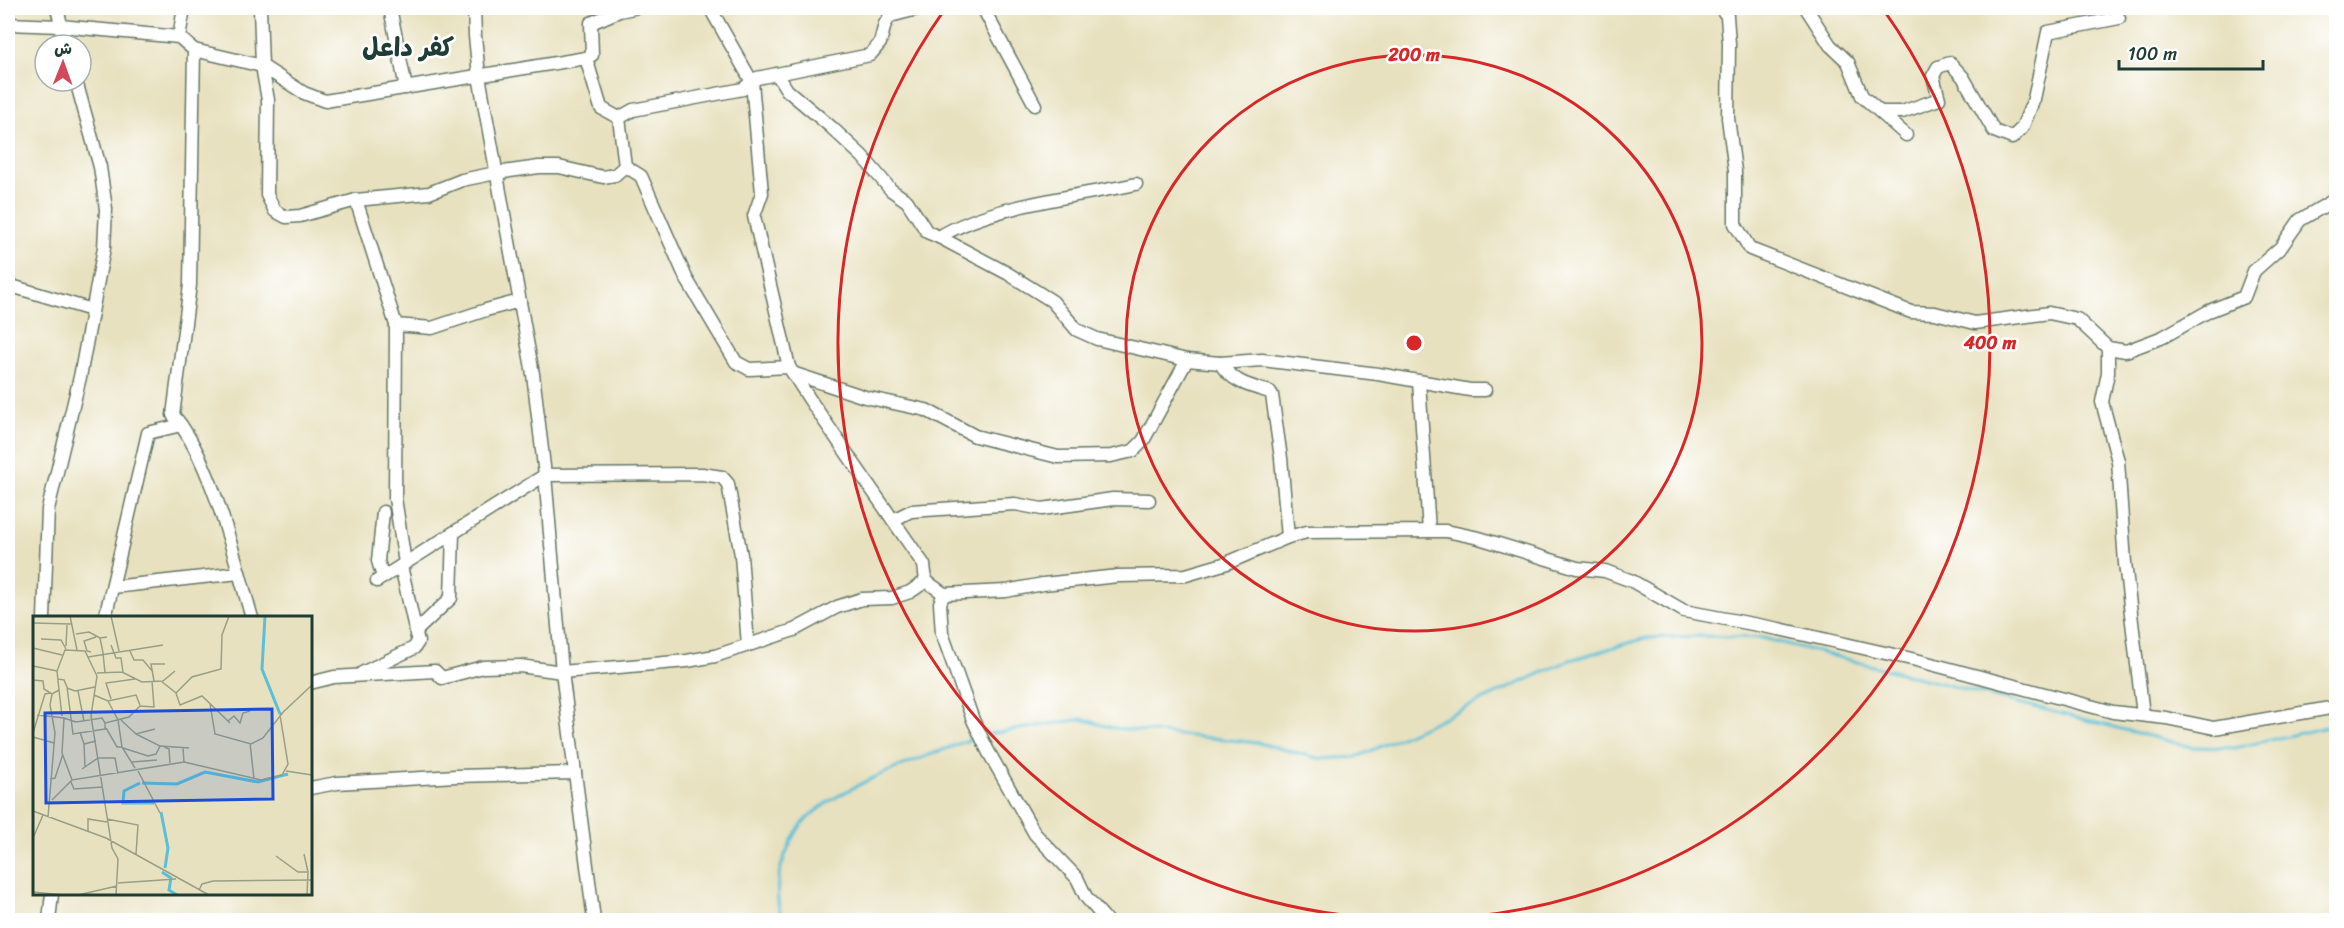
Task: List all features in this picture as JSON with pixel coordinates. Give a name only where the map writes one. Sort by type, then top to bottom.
[{"type":"street","points":[[57,8],[62,33]]},
{"type":"street","points":[[179,37],[184,8]]},
{"type":"street","points":[[260,8],[262,66],[268,100],[267,195],[275,211],[286,216],[300,216],[356,200],[429,193],[462,180],[496,173],[539,167],[559,167],[603,177],[615,175],[625,166]]},
{"type":"street","points":[[390,8],[406,88]]},
{"type":"street","points":[[474,8],[480,76],[533,374],[545,475],[562,672],[594,921]]},
{"type":"street","points":[[8,24],[60,26],[179,37],[194,50],[262,66],[304,93],[325,101],[585,58],[592,55],[591,23],[619,11],[634,8]]},
{"type":"street","points":[[711,8],[752,82],[762,193],[754,216],[792,371],[924,565],[926,581],[944,594],[1006,591],[1043,584],[1118,576],[1186,575],[1227,563],[1288,537],[1307,532],[1446,531],[1479,538],[1577,568],[1605,571],[1632,581],[1684,610],[1779,628],[1916,660],[2113,712],[2214,728],[2337,707]]},
{"type":"street","points":[[619,118],[633,110],[743,89],[757,78],[870,55],[879,43],[890,16],[921,8]]},
{"type":"street","points":[[983,8],[1035,105]]},
{"type":"street","points":[[1720,8],[1727,16],[1729,44],[1728,118],[1735,171],[1735,224],[1750,249],[1911,312],[1935,312],[1975,323],[2049,313],[2077,319],[2108,348],[2126,351],[2163,337],[2210,311],[2244,297],[2254,271],[2281,247],[2300,220],[2337,199]]},
{"type":"street","points":[[1806,8],[1830,45],[1848,62],[1862,96],[1906,135]]},
{"type":"street","points":[[1882,112],[1902,112],[1939,99],[1933,76],[1938,67],[1950,63],[1962,77],[1994,131],[2012,138],[2022,129],[2034,99],[2048,32],[2119,18]]},
{"type":"street","points":[[194,50],[190,285],[173,415],[181,425],[203,466],[251,616]]},
{"type":"street","points":[[585,58],[601,108],[619,118]]},
{"type":"street","points":[[777,74],[787,90],[839,134],[891,190],[907,201],[927,232],[1007,273],[1052,301],[1077,330],[1097,339],[1187,360],[1220,363],[1262,360],[1485,390]]},
{"type":"street","points":[[44,616],[48,509],[80,377],[104,248],[106,209],[100,167],[79,93]]},
{"type":"street","points":[[619,118],[625,166]]},
{"type":"street","points":[[625,166],[641,176],[686,278],[736,363],[749,369],[792,371],[865,397],[926,410],[975,436],[1058,457],[1086,458],[1133,451],[1143,441],[1187,360]]},
{"type":"street","points":[[939,237],[959,224],[1018,208],[1136,184]]},
{"type":"street","points":[[356,200],[396,325],[395,498],[403,565],[418,642],[414,648],[358,675]]},
{"type":"street","points":[[8,285],[92,310]]},
{"type":"street","points":[[396,325],[432,328],[520,301]]},
{"type":"street","points":[[2108,348],[2108,373],[2102,402],[2118,460],[2125,563],[2143,715]]},
{"type":"street","points":[[1220,363],[1226,372],[1239,383],[1272,394],[1281,458],[1288,537]]},
{"type":"street","points":[[1419,382],[1429,531]]},
{"type":"street","points":[[106,616],[148,433],[181,425]]},
{"type":"street","points":[[383,513],[378,561],[380,579],[545,475],[702,474],[722,477],[728,484],[741,555],[748,645]]},
{"type":"street","points":[[893,520],[911,511],[1016,504],[1042,509],[1113,499],[1149,500]]},
{"type":"street","points":[[416,631],[451,598],[453,533]]},
{"type":"street","points":[[113,587],[238,573]]},
{"type":"street","points":[[312,682],[333,677],[435,671],[442,678],[483,667],[520,666],[562,672],[687,661],[715,656],[794,630],[837,607],[862,599],[892,598],[910,592],[926,581]]},
{"type":"street","points":[[944,594],[940,603],[942,633],[973,720],[988,751],[1035,834],[1077,878],[1086,897],[1106,921]]},
{"type":"street","points":[[312,788],[337,783],[432,777],[575,773]]},
{"type":"street","points":[[49,921],[52,899]]},
{"type":"waterway","points":[[989,734],[1082,719],[1113,728],[1259,743],[1321,759],[1357,757],[1570,660],[1646,638],[1702,636],[1763,638],[2192,747],[2235,748],[2336,725]]},
{"type":"waterway","points":[[783,920],[778,901],[779,874],[790,844],[803,823],[818,809],[860,784],[974,738]]},
{"type":"district","name":"كفر داعل","points":[[408,47]]}]
